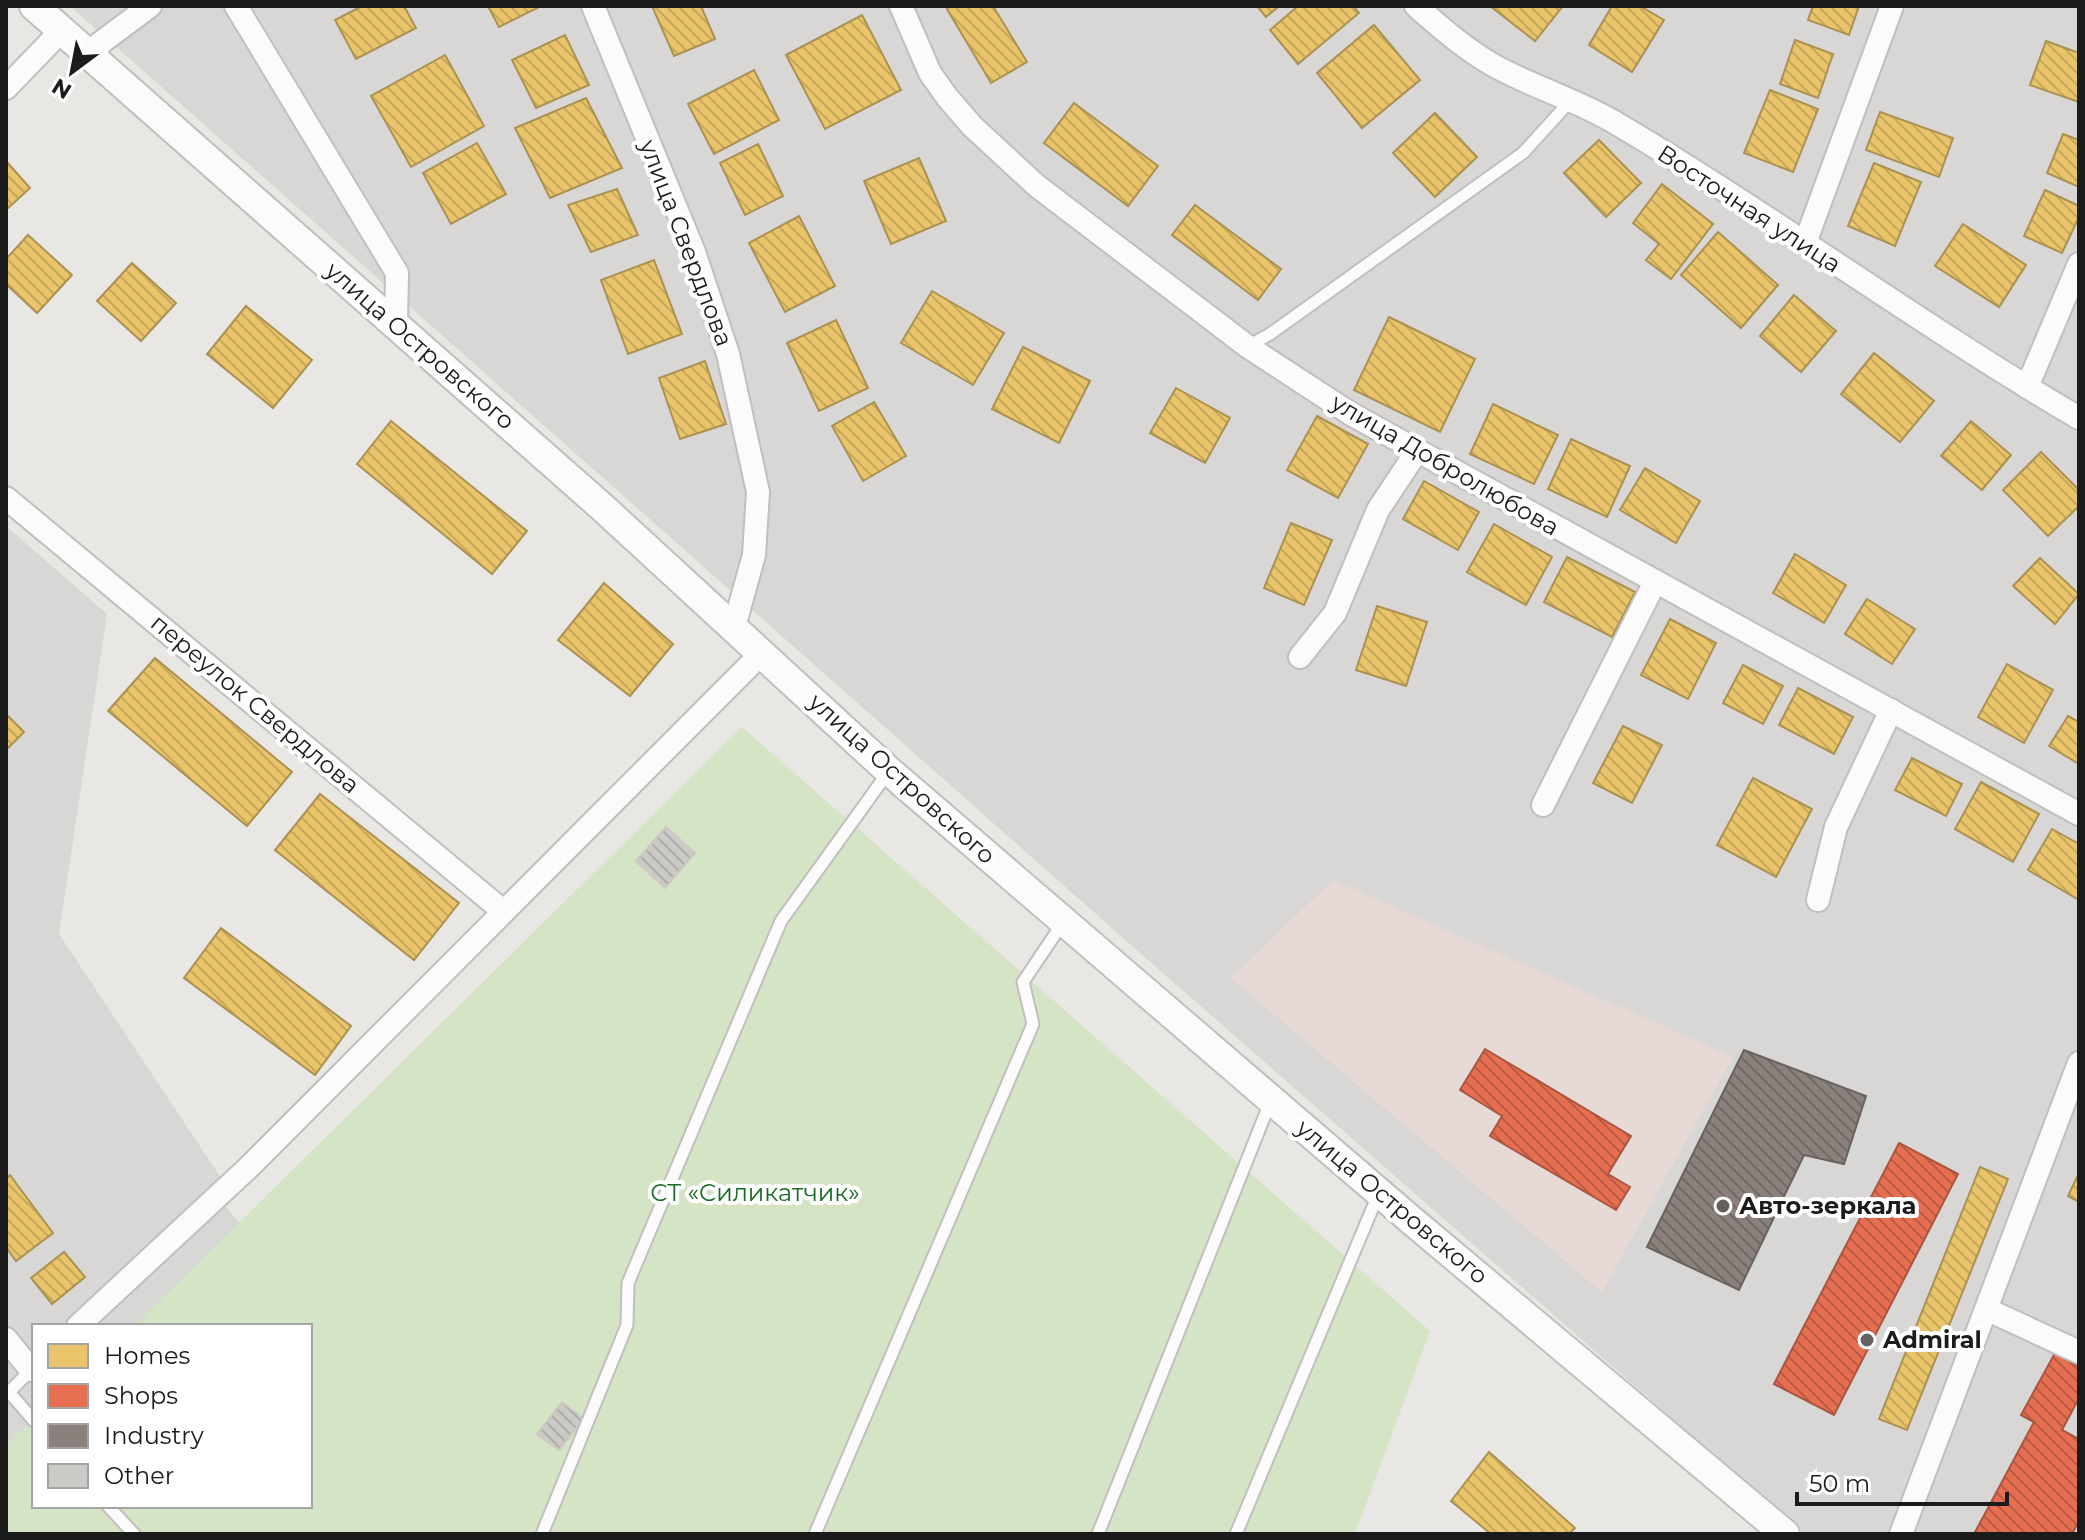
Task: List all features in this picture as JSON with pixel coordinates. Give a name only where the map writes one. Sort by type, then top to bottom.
[{"type":"street","name":"улица Островского","points":[[34,6],[396,324],[734,627],[889,771],[1379,1192],[1785,1534]]},
{"type":"street","points":[[87,53],[150,6]]},
{"type":"street","points":[[236,6],[397,273],[396,324]]},
{"type":"street","name":"улица Свердлова","points":[[593,6],[694,252],[728,354],[758,492],[754,555],[734,627]]},
{"type":"street","name":"улица Добролюбова","points":[[901,6],[930,73],[972,126],[1037,186],[1247,346],[1351,414],[1654,584],[2079,814]]},
{"type":"street","name":"Восточная улица","points":[[1416,6],[1453,38],[1493,65],[1572,99],[1805,243],[1945,338],[2079,418]]},
{"type":"street","points":[[1805,243],[1892,6]]},
{"type":"street","points":[[6,88],[62,30]]},
{"type":"street","points":[[2027,387],[2079,264]]},
{"type":"street","points":[[1300,657],[1335,613],[1378,510],[1417,451]]},
{"type":"street","name":"переулок Свердлова","points":[[6,498],[503,911]]},
{"type":"street","points":[[1543,805],[1654,584]]},
{"type":"street","points":[[80,1324],[248,1168],[762,653]]},
{"type":"street","points":[[1818,900],[1836,827],[1891,710]]},
{"type":"street","points":[[1901,1534],[2079,1063]]},
{"type":"street","points":[[1988,1310],[2079,1352]]},
{"type":"street","points":[[6,1339],[32,1368]]},
{"type":"lane","points":[[1247,346],[1270,334],[1523,153],[1572,99]]},
{"type":"lane","points":[[542,1534],[627,1325],[628,1283],[781,921],[889,771]]},
{"type":"lane","points":[[815,1534],[1033,1024],[1023,982],[1064,921]]},
{"type":"lane","points":[[1098,1534],[1271,1100]]},
{"type":"lane","points":[[1236,1534],[1379,1192]]},
{"type":"lane","points":[[32,1368],[8,1394],[32,1419]]},
{"type":"lane","points":[[110,1508],[134,1534]]},
{"type":"shaded area","points":[[70,6],[2079,6],[2079,1534],[1804,1534],[1132,946]]},
{"type":"shaded area","points":[[6,526],[107,614],[59,934],[227,1187],[217,1197],[277,1265],[212,1324],[32,1324],[32,1489],[6,1512]]},
{"type":"shaded area","points":[[1333,880],[1733,1057],[1602,1292],[1231,978]]},
{"type":"green space","name":"СТ «Силикатчик»","points":[[742,727],[1430,1331],[1355,1534],[6,1534],[6,1445],[32,1421],[32,1508],[312,1508],[312,1324],[136,1324]]},
{"type":"building: Homes","points":[[362,6],[404,6],[416,28],[356,59],[335,20]]},
{"type":"building: Homes","points":[[488,6],[541,6],[499,27]]},
{"type":"building: Homes","points":[[652,6],[701,6],[715,39],[674,56]]},
{"type":"building: Homes","points":[[952,6],[993,6],[1027,62],[991,83],[947,9]]},
{"type":"building: Homes","points":[[1257,6],[1279,6],[1266,17]]},
{"type":"building: Homes","points":[[1298,6],[1353,6],[1359,13],[1298,64],[1270,30]]},
{"type":"building: Homes","points":[[1490,6],[1563,6],[1535,41]]},
{"type":"building: Homes","points":[[1612,6],[1640,6],[1664,20],[1632,72],[1589,45]]},
{"type":"building: Homes","points":[[1813,6],[1859,6],[1849,35],[1808,20]]},
{"type":"building: Homes","points":[[862,15],[901,90],[825,129],[786,55]]},
{"type":"building: Homes","points":[[1374,25],[1420,80],[1362,128],[1317,73]]},
{"type":"building: Homes","points":[[565,35],[589,85],[536,108],[512,60]]},
{"type":"building: Homes","points":[[1795,40],[1833,54],[1818,98],[1780,84]]},
{"type":"building: Homes","points":[[2046,41],[2079,53],[2079,102],[2030,85]]},
{"type":"building: Homes","points":[[445,55],[484,126],[411,167],[371,96]]},
{"type":"building: Homes","points":[[754,70],[779,120],[714,154],[688,104]]},
{"type":"building: Homes","points":[[1770,90],[1818,109],[1793,172],[1744,153]]},
{"type":"building: Homes","points":[[586,98],[622,168],[550,198],[515,128]]},
{"type":"building: Homes","points":[[1074,103],[1158,166],[1128,206],[1044,143]]},
{"type":"building: Homes","points":[[1880,112],[1953,138],[1939,177],[1866,150]]},
{"type":"building: Homes","points":[[1435,113],[1477,157],[1435,197],[1393,153]]},
{"type":"building: Homes","points":[[2063,134],[2079,140],[2079,187],[2047,173]]},
{"type":"building: Homes","points":[[1599,140],[1641,183],[1606,217],[1564,173]]},
{"type":"building: Homes","points":[[477,143],[506,194],[451,224],[423,173]]},
{"type":"building: Homes","points":[[758,144],[783,196],[745,215],[720,163]]},
{"type":"building: Homes","points":[[919,158],[946,221],[891,244],[864,181]]},
{"type":"building: Homes","points":[[6,161],[30,188],[6,210]]},
{"type":"building: Homes","points":[[1874,163],[1921,182],[1895,246],[1848,226]]},
{"type":"building: Homes","points":[[1662,184],[1713,224],[1671,279],[1646,260],[1659,244],[1633,223]]},
{"type":"building: Homes","points":[[617,189],[638,235],[591,252],[568,205]]},
{"type":"building: Homes","points":[[2045,190],[2079,206],[2079,217],[2062,253],[2024,236]]},
{"type":"building: Homes","points":[[1195,205],[1281,269],[1258,300],[1172,235]]},
{"type":"building: Homes","points":[[799,216],[835,286],[785,312],[749,243]]},
{"type":"building: Homes","points":[[1963,224],[2026,265],[1999,307],[1935,266]]},
{"type":"building: Homes","points":[[1718,232],[1778,285],[1741,328],[1681,275]]},
{"type":"building: Homes","points":[[28,235],[72,275],[37,313],[6,284],[6,259]]},
{"type":"building: Homes","points":[[654,260],[682,334],[628,354],[601,280]]},
{"type":"building: Homes","points":[[132,263],[176,303],[141,341],[97,301]]},
{"type":"building: Homes","points":[[932,291],[1004,333],[973,385],[901,343]]},
{"type":"building: Homes","points":[[1794,295],[1836,331],[1801,372],[1760,336]]},
{"type":"building: Homes","points":[[246,306],[312,360],[273,408],[207,354]]},
{"type":"building: Homes","points":[[1389,317],[1475,359],[1440,432],[1354,390]]},
{"type":"building: Homes","points":[[836,320],[868,388],[819,411],[787,343]]},
{"type":"building: Homes","points":[[1023,347],[1090,381],[1059,443],[992,409]]},
{"type":"building: Homes","points":[[1874,353],[1934,401],[1900,442],[1841,394]]},
{"type":"building: Homes","points":[[705,361],[726,424],[680,439],[659,378]]},
{"type":"building: Homes","points":[[1176,388],[1230,418],[1205,463],[1150,433]]},
{"type":"building: Homes","points":[[874,402],[906,456],[863,481],[832,426]]},
{"type":"building: Homes","points":[[1493,404],[1558,435],[1534,484],[1470,454]]},
{"type":"building: Homes","points":[[1317,416],[1368,444],[1338,498],[1287,470]]},
{"type":"building: Homes","points":[[391,421],[527,531],[492,574],[357,464]]},
{"type":"building: Homes","points":[[1971,421],[2011,455],[1982,490],[1941,456]]},
{"type":"building: Homes","points":[[1571,439],[1630,466],[1607,517],[1548,489]]},
{"type":"building: Homes","points":[[2041,452],[2079,490],[2079,506],[2048,536],[2003,490]]},
{"type":"building: Homes","points":[[1645,468],[1700,501],[1676,543],[1620,510]]},
{"type":"building: Homes","points":[[1424,481],[1479,512],[1458,550],[1403,519]]},
{"type":"building: Homes","points":[[1291,523],[1332,540],[1304,605],[1264,588]]},
{"type":"building: Homes","points":[[1494,524],[1552,557],[1526,605],[1467,572]]},
{"type":"building: Homes","points":[[1795,554],[1846,585],[1824,623],[1773,593]]},
{"type":"building: Homes","points":[[1567,557],[1635,592],[1612,637],[1544,602]]},
{"type":"building: Homes","points":[[2040,558],[2079,594],[2055,624],[2013,586]]},
{"type":"building: Homes","points":[[604,583],[673,644],[630,696],[558,640]]},
{"type":"building: Homes","points":[[1867,599],[1915,629],[1892,664],[1845,634]]},
{"type":"building: Homes","points":[[1377,606],[1427,622],[1406,686],[1356,670]]},
{"type":"building: Homes","points":[[1670,619],[1716,643],[1688,699],[1641,675]]},
{"type":"building: Homes","points":[[155,658],[292,772],[247,826],[108,711]]},
{"type":"building: Homes","points":[[2007,664],[2053,690],[2024,743],[1978,717]]},
{"type":"building: Homes","points":[[1743,665],[1783,686],[1763,724],[1723,703]]},
{"type":"building: Homes","points":[[1798,688],[1853,717],[1834,754],[1779,725]]},
{"type":"building: Homes","points":[[6,714],[24,732],[6,750]]},
{"type":"building: Homes","points":[[2068,716],[2079,722],[2079,764],[2049,746]]},
{"type":"building: Homes","points":[[1623,726],[1662,745],[1632,803],[1593,783]]},
{"type":"building: Homes","points":[[1912,758],[1962,784],[1946,816],[1895,790]]},
{"type":"building: Homes","points":[[1753,778],[1812,809],[1776,877],[1717,845]]},
{"type":"building: Homes","points":[[1981,782],[2039,814],[2013,862],[1955,829]]},
{"type":"building: Homes","points":[[320,794],[459,903],[414,960],[275,850]]},
{"type":"building: Homes","points":[[2052,829],[2079,844],[2079,900],[2028,870]]},
{"type":"building: Homes","points":[[221,928],[351,1026],[315,1075],[184,978]]},
{"type":"building: Homes","points":[[1980,1167],[2008,1179],[1907,1430],[1879,1419]]},
{"type":"building: Homes","points":[[2079,1173],[2079,1202],[2068,1196]]},
{"type":"building: Homes","points":[[10,1175],[53,1233],[16,1261],[6,1247],[6,1179]]},
{"type":"building: Homes","points":[[64,1252],[85,1277],[52,1304],[31,1278]]},
{"type":"building: Homes","points":[[1489,1452],[1575,1528],[1569,1534],[1491,1534],[1451,1501]]},
{"type":"building: Shops","points":[[1485,1049],[1631,1136],[1608,1174],[1630,1187],[1616,1210],[1490,1136],[1502,1116],[1460,1090]]},
{"type":"building: Shops","points":[[1899,1143],[1958,1174],[1834,1415],[1774,1384]]},
{"type":"building: Shops","points":[[2055,1353],[2079,1366],[2079,1398],[2062,1430],[2079,1439],[2079,1521],[2072,1534],[1974,1534],[2034,1422],[2021,1415]]},
{"type":"building: Industry","name":"Авто-зеркала","points":[[1744,1050],[1866,1096],[1844,1164],[1804,1155],[1739,1290],[1647,1247]]},
{"type":"building: Other","points":[[666,827],[695,853],[665,888],[636,861]]},
{"type":"building: Other","points":[[562,1402],[584,1419],[559,1450],[537,1434]]},
{"type":"place","name":"Авто-зеркала","points":[[1723,1206]]},
{"type":"place","name":"Admiral","points":[[1867,1340]]}]
